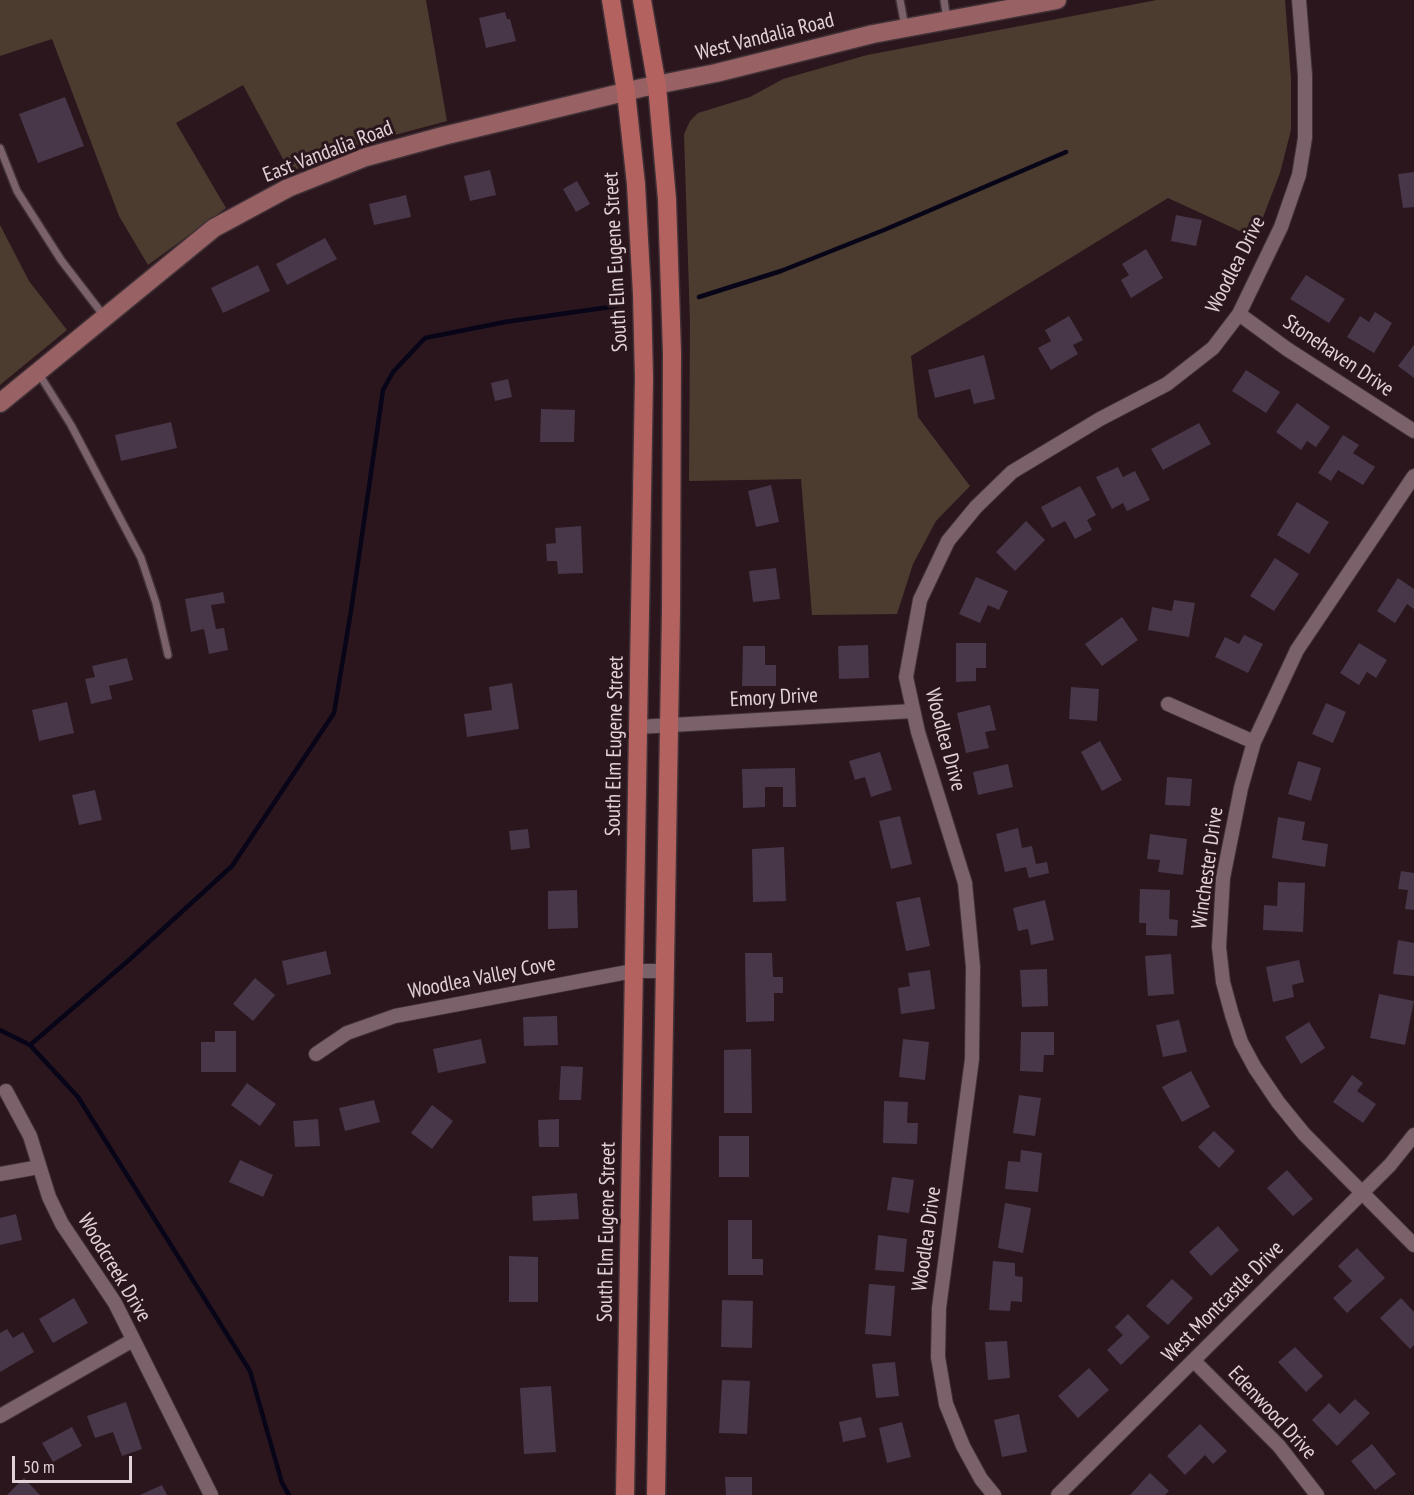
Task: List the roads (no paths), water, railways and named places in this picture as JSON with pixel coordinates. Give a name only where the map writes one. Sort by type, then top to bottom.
[{"type":"main road","name":"South Elm Eugene Street","points":[[611,0],[626,92],[636,184],[643,326],[625,1495]]},
{"type":"main road","points":[[642,0],[657,86],[666,199],[672,353],[669,725],[656,1495]]},
{"type":"street","name":"West Vandalia Road","points":[[626,92],[905,28],[1018,4],[1057,0]]},
{"type":"street","name":"Woodlea Drive","points":[[994,1495],[981,1479],[963,1446],[946,1404],[938,1357],[939,1308],[972,1059],[973,967],[965,883],[913,711],[906,676],[920,600],[948,541],[976,507],[1012,472],[1100,419],[1167,384],[1213,348],[1239,314],[1281,226],[1299,175],[1305,138],[1304,64],[1299,0]]},
{"type":"street","name":"East Vandalia Road","points":[[0,403],[214,228],[288,188],[377,154],[626,92]]},
{"type":"street","name":"Stonehaven Drive","points":[[1239,314],[1287,349],[1414,431]]},
{"type":"street","name":"Winchester Drive","points":[[1414,476],[1297,650],[1254,741],[1241,788],[1223,878],[1219,947],[1223,982],[1241,1041],[1266,1085],[1304,1134],[1414,1245]]},
{"type":"street","points":[[1168,704],[1254,741]]},
{"type":"street","name":"Emory Drive","points":[[638,727],[913,711]]},
{"type":"street","name":"Woodlea Valley Cove","points":[[316,1054],[346,1033],[395,1016],[633,970],[664,971]]},
{"type":"street","name":"Woodcreek Drive","points":[[6,1091],[30,1136],[49,1197],[62,1224],[115,1303],[211,1495]]},
{"type":"street","name":"West Montcastle Drive","points":[[1058,1495],[1390,1165],[1414,1135]]},
{"type":"street","points":[[0,1174],[39,1167]]},
{"type":"street","points":[[0,1416],[133,1340]]},
{"type":"street","name":"Edenwood Drive","points":[[1194,1361],[1278,1446],[1317,1495]]},
{"type":"lane","points":[[900,0],[905,28]]},
{"type":"lane","points":[[944,0],[947,20]]},
{"type":"lane","points":[[0,148],[16,190],[61,260],[105,318]]},
{"type":"lane","points":[[37,372],[71,425],[141,558],[156,603],[168,655]]},
{"type":"waterway","points":[[699,297],[781,271],[884,230],[1066,152]]},
{"type":"waterway","points":[[30,1045],[129,960],[232,866],[334,713],[383,390],[393,372],[425,338],[505,322],[617,306]]},
{"type":"waterway","points":[[0,1030],[30,1045],[78,1097],[250,1371],[282,1483],[289,1495]]}]
